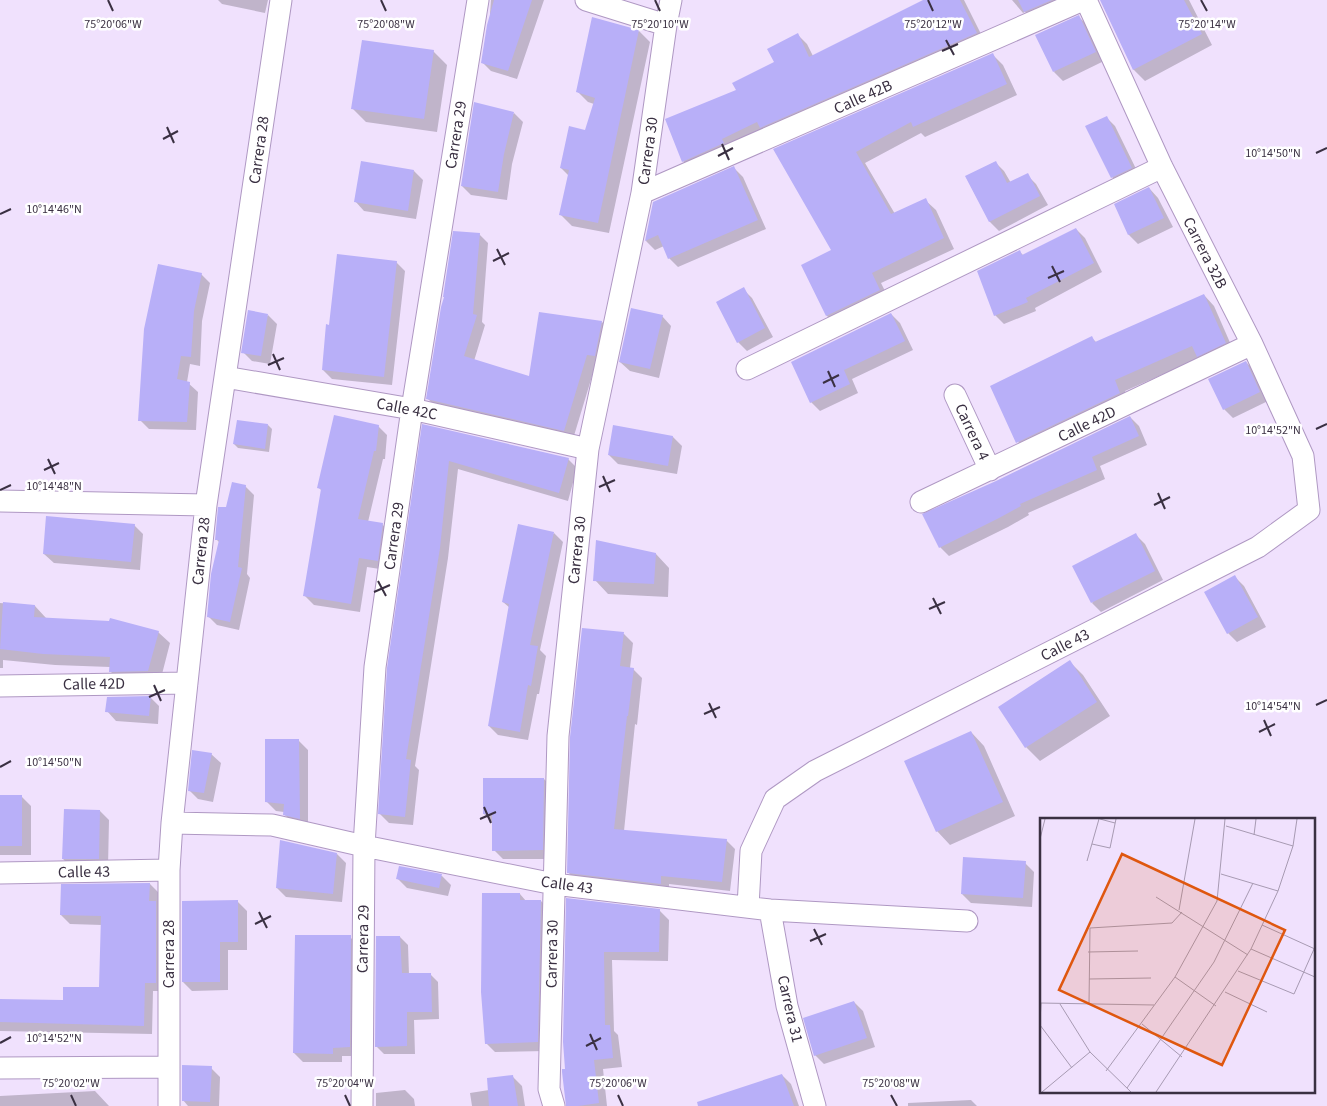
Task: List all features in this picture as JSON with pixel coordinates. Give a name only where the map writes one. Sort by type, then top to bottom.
[{"type":"street","name":"Carrera 28","points":[[169,1106],[169,870],[172,823],[206,505],[281,0]]},
{"type":"street","name":"Carrera 29","points":[[362,1106],[364,846],[375,667],[412,409],[478,0]]},
{"type":"street","points":[[586,0],[666,25]]},
{"type":"street","name":"Carrera 30","points":[[554,1106],[549,1089],[558,736],[588,449],[642,193],[666,25],[672,0]]},
{"type":"street","name":"Carrera 32B","points":[[1084,0],[1162,167],[1252,344],[1303,456],[1309,510]]},
{"type":"street","name":"Calle 42B","points":[[642,193],[1084,0]]},
{"type":"street","points":[[747,369],[1162,167]]},
{"type":"street","name":"Calle 42D","points":[[921,502],[1252,344]]},
{"type":"street","name":"Calle 42C","points":[[225,377],[412,409],[588,449]]},
{"type":"street","name":"Carrera 4","points":[[955,395],[990,470]]},
{"type":"street","points":[[0,501],[206,505]]},
{"type":"street","name":"Calle 43","points":[[748,907],[751,850],[775,799],[815,771],[1258,547],[1309,510]]},
{"type":"street","name":"Calle 42D","points":[[0,686],[187,683]]},
{"type":"street","name":"Calle 43","points":[[172,823],[272,825],[364,846],[554,884],[770,910],[967,921]]},
{"type":"street","name":"Calle 43","points":[[0,873],[169,870]]},
{"type":"street","name":"Carrera 31","points":[[770,910],[787,1006],[815,1106]]},
{"type":"street","points":[[0,1068],[169,1067]]},
{"type":"building","points":[[494,0],[532,0],[508,71],[481,63],[487,25]]},
{"type":"building","points":[[923,0],[960,0],[977,33],[760,128],[757,122],[722,139],[724,143],[682,162],[665,119],[736,90],[732,83],[774,62],[767,49],[798,33],[809,57]]},
{"type":"building","points":[[1018,0],[1052,0],[1024,12]]},
{"type":"building","points":[[1100,0],[1184,0],[1202,34],[1133,70]]},
{"type":"building","points":[[1079,15],[1096,52],[1053,72],[1035,35]]},
{"type":"building","points":[[592,17],[639,30],[598,223],[559,215],[569,170],[560,168],[569,126],[585,130],[595,98],[576,92]]},
{"type":"building","points":[[362,40],[434,50],[424,119],[351,109]]},
{"type":"building","points":[[993,53],[1007,84],[913,127],[911,122],[856,152],[891,214],[926,198],[944,238],[872,273],[880,290],[826,316],[801,265],[831,250],[773,149]]},
{"type":"building","points":[[474,102],[514,112],[504,154],[498,192],[461,186]]},
{"type":"building","points":[[1107,116],[1132,168],[1111,178],[1085,126]]},
{"type":"building","points":[[361,161],[414,170],[408,211],[354,202]]},
{"type":"building","points":[[996,161],[1007,183],[1028,173],[1040,196],[989,222],[965,176]]},
{"type":"building","points":[[734,166],[758,220],[668,259],[658,235],[645,241],[653,202]]},
{"type":"building","points":[[1149,187],[1164,218],[1128,235],[1114,204]]},
{"type":"building","points":[[1076,228],[1094,263],[1026,298],[1028,302],[994,316],[977,271],[1020,250],[1022,255]]},
{"type":"building","points":[[453,231],[480,233],[473,314],[477,315],[464,356],[529,376],[539,312],[602,321],[595,356],[587,355],[564,431],[426,399],[444,297]]},
{"type":"building","points":[[337,254],[397,261],[384,377],[322,370],[326,324],[329,325]]},
{"type":"building","points":[[158,264],[202,273],[194,311],[191,357],[181,356],[177,379],[190,382],[187,422],[138,421],[144,329]]},
{"type":"building","points":[[744,287],[765,328],[737,343],[716,302]]},
{"type":"building","points":[[1204,294],[1226,343],[1197,357],[1192,346],[1115,380],[1120,393],[1016,443],[990,386],[1092,336],[1095,342]]},
{"type":"building","points":[[631,308],[663,315],[650,369],[619,362]]},
{"type":"building","points":[[248,310],[268,314],[261,356],[241,353]]},
{"type":"building","points":[[891,313],[905,341],[844,370],[850,384],[810,403],[791,362]]},
{"type":"building","points":[[1246,361],[1260,392],[1223,410],[1208,379]]},
{"type":"building","points":[[334,415],[379,425],[376,451],[374,451],[358,519],[383,523],[378,561],[359,558],[351,604],[303,596],[321,489],[317,488]]},
{"type":"building","points":[[1130,416],[1139,436],[1092,457],[1097,470],[1020,504],[1021,506],[999,518],[939,548],[922,514],[996,481]]},
{"type":"building","points":[[237,420],[268,424],[265,449],[233,444]]},
{"type":"building","points":[[422,424],[569,458],[559,493],[449,461],[440,548],[406,759],[411,760],[405,817],[378,814],[387,668]]},
{"type":"building","points":[[613,425],[673,436],[668,466],[608,455]]},
{"type":"building","points":[[232,482],[246,485],[238,567],[242,568],[230,622],[207,617],[211,574],[219,540],[215,540],[218,507],[226,507]]},
{"type":"building","points":[[46,516],[135,524],[131,562],[43,554]]},
{"type":"building","points":[[518,524],[554,532],[530,645],[538,646],[531,686],[528,685],[520,732],[488,726],[509,604],[502,602]]},
{"type":"building","points":[[1136,533],[1155,571],[1091,603],[1072,566]]},
{"type":"building","points":[[596,540],[656,553],[654,584],[593,581]]},
{"type":"building","points":[[1235,575],[1258,617],[1227,634],[1204,592]]},
{"type":"building","points":[[3,602],[35,605],[34,617],[109,621],[110,618],[159,631],[148,671],[109,672],[110,657],[43,654],[0,649]]},
{"type":"building","points":[[582,628],[624,632],[620,666],[634,668],[614,829],[727,839],[722,882],[661,876],[661,884],[567,873],[570,737]]},
{"type":"building","points":[[1070,660],[1097,702],[1025,748],[998,707]]},
{"type":"building","points":[[151,696],[149,716],[105,712],[107,697]]},
{"type":"building","points":[[971,731],[1003,802],[936,832],[904,761]]},
{"type":"building","points":[[265,739],[299,739],[300,819],[283,815],[284,804],[265,802]]},
{"type":"building","points":[[192,750],[212,753],[204,793],[188,791]]},
{"type":"building","points":[[483,778],[544,778],[543,850],[492,851],[492,814],[483,814]]},
{"type":"building","points":[[0,795],[22,795],[22,846],[0,846]]},
{"type":"building","points":[[64,809],[100,810],[99,859],[62,859]]},
{"type":"building","points":[[280,840],[337,853],[333,894],[276,888]]},
{"type":"building","points":[[963,857],[1026,861],[1023,898],[961,894]]},
{"type":"building","points":[[399,866],[442,874],[439,888],[396,879]]},
{"type":"building","points":[[150,883],[149,901],[156,901],[156,983],[145,983],[144,1026],[0,1022],[0,999],[63,1000],[63,987],[99,987],[101,916],[60,915],[61,884]]},
{"type":"building","points":[[482,893],[520,893],[520,900],[541,900],[538,1042],[485,1044],[481,992]]},
{"type":"building","points":[[566,898],[660,909],[659,952],[604,952],[605,1025],[610,1025],[613,1058],[594,1060],[599,1103],[578,1106],[566,1106],[562,1072],[562,1069],[565,1069],[563,1042]]},
{"type":"building","points":[[238,900],[238,942],[220,942],[220,982],[182,982],[182,901]]},
{"type":"building","points":[[295,935],[351,935],[350,1047],[333,1048],[333,1054],[293,1053]]},
{"type":"building","points":[[376,936],[400,936],[402,973],[431,973],[432,1012],[407,1012],[407,1046],[375,1047]]},
{"type":"building","points":[[854,1001],[867,1038],[814,1056],[803,1018]]},
{"type":"building","points":[[182,1065],[212,1066],[210,1102],[182,1101]]},
{"type":"building","points":[[782,1074],[794,1106],[698,1106],[697,1102]]},
{"type":"building","points":[[513,1075],[518,1106],[489,1106],[487,1078]]}]
